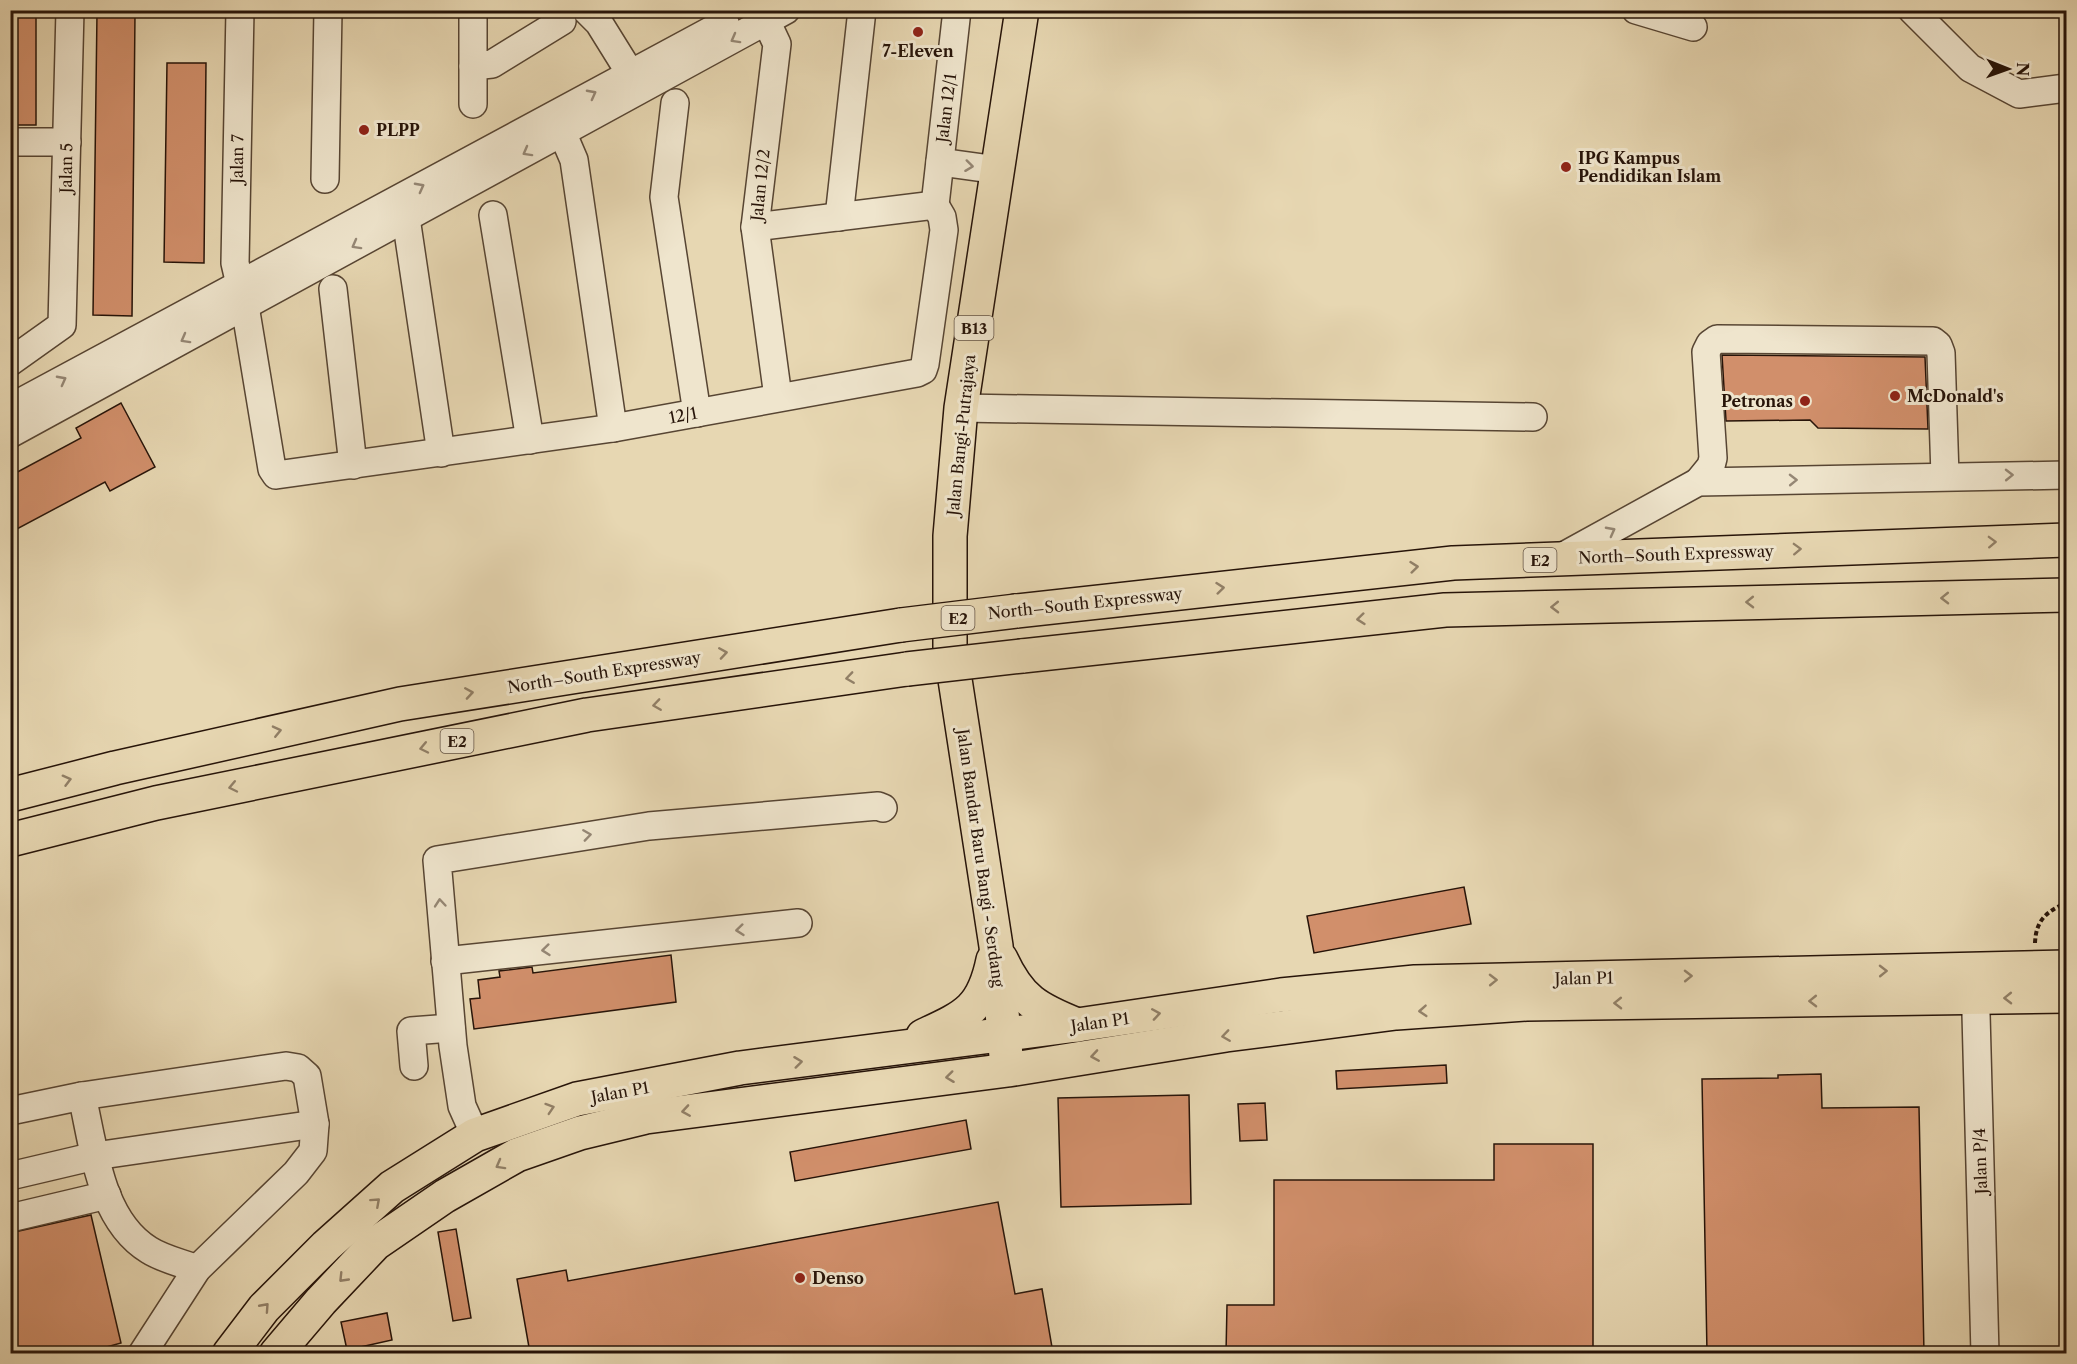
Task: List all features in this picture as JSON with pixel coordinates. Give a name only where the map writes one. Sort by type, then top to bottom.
[{"type":"main road","name":"Jalan Bangi-Putrajaya","points":[[950,647],[950,536],[961,408],[1022,10]]},
{"type":"main road","name":"North–South Expressway","points":[[10,795],[115,768],[400,704],[901,625],[1016,610],[1453,563],[2067,540]]},
{"type":"main road","name":"E2","points":[[10,840],[156,802],[587,715],[908,669],[1445,610],[2067,595]]},
{"type":"main road","name":"Jalan Bandar Baru Bangi - Serdang","points":[[950,647],[996,946],[1008,1070]]},
{"type":"main road","points":[[996,946],[1011,981],[1032,1005],[1077,1025]]},
{"type":"main road","points":[[892,1050],[971,1011],[984,994],[996,946]]},
{"type":"main road","name":"Jalan P1","points":[[276,1353],[375,1244],[445,1196],[517,1155],[602,1128],[646,1117],[744,1102],[1008,1070],[1396,1013],[1975,984],[2034,968],[2067,967]]},
{"type":"main road","name":"Jalan P1","points":[[229,1353],[264,1308],[392,1187],[475,1134],[577,1100],[740,1068],[1004,1035],[1281,995],[1415,982],[1975,984],[2067,996]]},
{"type":"street","name":"Jalan 5","points":[[10,362],[62,325],[70,10]]},
{"type":"street","name":"Jalan 7","points":[[240,10],[235,263],[272,469],[276,475],[353,465]]},
{"type":"street","points":[[326,179],[328,10]]},
{"type":"street","points":[[473,10],[473,104]]},
{"type":"street","points":[[839,216],[862,10]]},
{"type":"street","name":"Jalan 12/1","points":[[935,205],[957,10]]},
{"type":"street","points":[[1636,10],[1693,27]]},
{"type":"street","points":[[1912,10],[1970,68],[2019,94],[2065,83]]},
{"type":"street","points":[[10,434],[242,295],[765,13]]},
{"type":"street","name":"Jalan 12/2","points":[[765,13],[777,44],[755,227],[778,397]]},
{"type":"street","points":[[473,66],[492,64],[574,16],[599,23],[636,82]]},
{"type":"street","points":[[675,103],[664,196],[697,413]]},
{"type":"street","points":[[10,408],[406,218],[558,124]]},
{"type":"street","points":[[558,124],[574,160],[613,428]]},
{"type":"street","points":[[10,142],[67,142]]},
{"type":"street","points":[[940,162],[998,170]]},
{"type":"street","points":[[755,227],[935,205]]},
{"type":"street","name":"12/1","points":[[353,465],[613,428],[923,370],[944,230],[942,217],[935,205]]},
{"type":"street","points":[[493,215],[530,440]]},
{"type":"street","points":[[406,218],[441,453]]},
{"type":"street","points":[[333,289],[353,465]]},
{"type":"street","points":[[1559,559],[1698,482],[1711,465],[1713,458],[1706,352],[1710,344],[1717,339],[1932,341],[1938,345],[1941,353],[1945,476]]},
{"type":"street","points":[[961,408],[1533,417]]},
{"type":"street","points":[[1698,482],[2067,475]]},
{"type":"street","points":[[475,1134],[462,1106],[451,1028],[437,860],[649,826],[878,806],[883,808]]},
{"type":"street","points":[[446,961],[798,923]]},
{"type":"street","name":"Jalan P/4","points":[[1975,984],[1985,1353]]},
{"type":"street","points":[[1281,995],[1284,1028]]},
{"type":"street","points":[[414,1066],[411,1031],[451,1028]]},
{"type":"street","points":[[10,1111],[82,1096],[286,1066],[298,1068],[307,1076],[315,1124],[313,1151],[296,1173],[197,1269],[142,1353]]},
{"type":"street","points":[[740,1068],[744,1102]]},
{"type":"street","points":[[82,1096],[95,1156],[116,1217],[133,1238],[150,1251],[197,1269]]},
{"type":"street","points":[[10,1176],[95,1156],[315,1124]]},
{"type":"street","points":[[10,1218],[107,1195]]},
{"type":"path","points":[[2034,968],[2038,923],[2049,911],[2067,903]]},
{"type":"building","points":[[10,10],[36,10],[36,125],[10,125]]},
{"type":"building","points":[[97,13],[135,14],[132,316],[93,315]]},
{"type":"building","points":[[167,63],[206,63],[204,263],[164,262]]},
{"type":"building","points":[[1722,355],[1925,357],[1928,429],[1818,428],[1810,420],[1726,421]]},
{"type":"building","points":[[121,403],[155,467],[110,491],[105,482],[15,530],[10,521],[10,476],[81,438],[76,428]]},
{"type":"building","points":[[1464,887],[1471,924],[1314,953],[1307,916]]},
{"type":"building","points":[[671,955],[676,1002],[474,1029],[470,999],[480,998],[478,980],[500,977],[499,971],[532,967],[533,973]]},
{"type":"building","points":[[1446,1065],[1447,1083],[1337,1089],[1336,1071]]},
{"type":"building","points":[[1821,1074],[1822,1108],[1919,1107],[1924,1353],[1707,1353],[1702,1079],[1778,1078],[1778,1075]]},
{"type":"building","points":[[1189,1095],[1191,1204],[1061,1207],[1058,1098]]},
{"type":"building","points":[[1265,1103],[1267,1140],[1240,1141],[1238,1104]]},
{"type":"building","points":[[966,1120],[971,1149],[795,1181],[790,1152]]},
{"type":"building","points":[[1494,1144],[1593,1144],[1593,1353],[1226,1353],[1227,1305],[1274,1305],[1274,1180],[1494,1180]]},
{"type":"building","name":"Denso","points":[[998,1202],[1015,1294],[1042,1289],[1053,1353],[530,1353],[517,1279],[566,1270],[568,1281]]},
{"type":"building","points":[[91,1215],[121,1343],[85,1353],[10,1353],[10,1233]]},
{"type":"building","points":[[456,1229],[471,1318],[453,1321],[438,1232]]},
{"type":"building","points":[[387,1313],[392,1340],[347,1350],[341,1322]]},
{"type":"place","name":"7-Eleven","points":[[918,32]]},
{"type":"place","name":"PLPP","points":[[364,130]]},
{"type":"place","name":"IPG Kampus Pendidikan Islam","points":[[1566,167]]},
{"type":"place","name":"McDonald's","points":[[1895,396]]},
{"type":"place","name":"Petronas","points":[[1805,401]]},
{"type":"place","name":"Denso","points":[[800,1278]]}]
